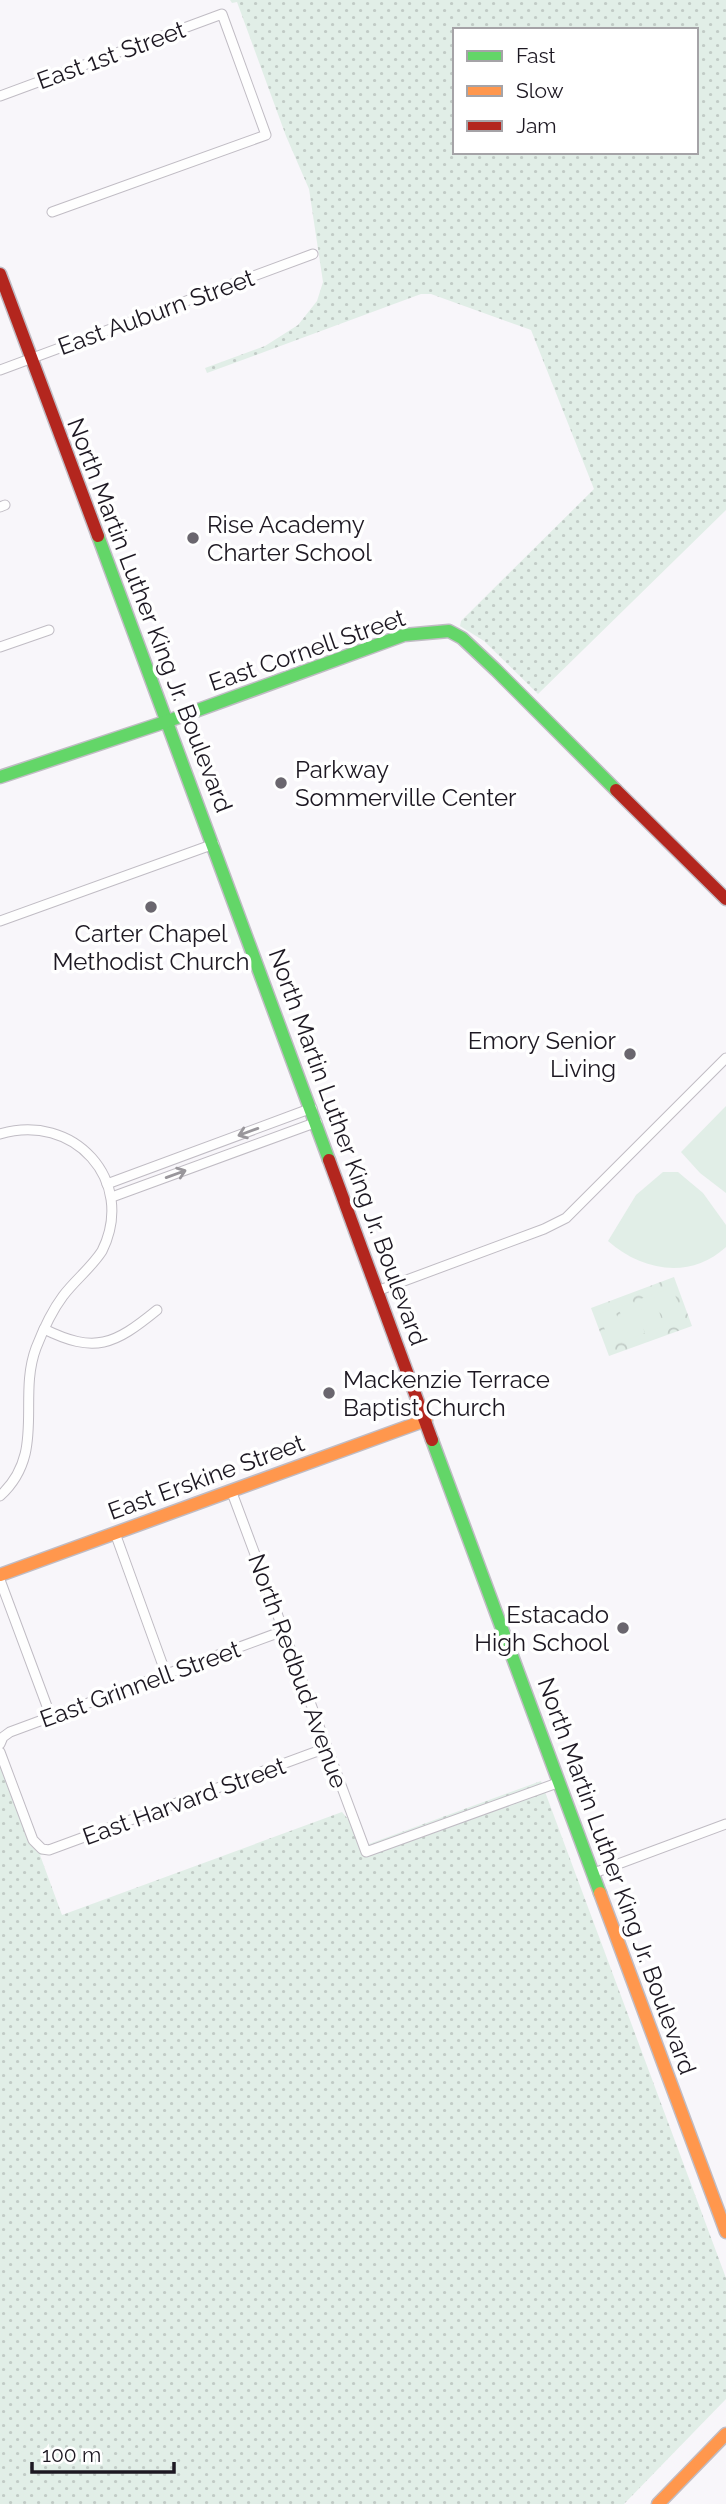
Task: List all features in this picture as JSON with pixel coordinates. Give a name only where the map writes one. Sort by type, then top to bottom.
[{"type":"main road","name":"North Martin Luther King Jr. Boulevard","points":[[0,274],[169,721],[726,2232]]},
{"type":"main road","name":"East Cornell Street","points":[[0,777],[169,721],[404,635],[449,631],[461,638],[527,701],[726,900]]},
{"type":"main road","name":"East Erskine Street","points":[[0,1575],[426,1420]]},
{"type":"main road","points":[[658,2504],[726,2434]]},
{"type":"street","name":"East 1st Street","points":[[0,96],[222,14],[266,135],[52,212]]},
{"type":"street","name":"East Auburn Street","points":[[0,370],[313,254]]},
{"type":"street","points":[[0,647],[49,630]]},
{"type":"street","points":[[0,921],[214,844]]},
{"type":"street","points":[[377,1291],[544,1229],[566,1218],[726,1058]]},
{"type":"street","points":[[107,1184],[312,1108]]},
{"type":"street","points":[[112,1197],[317,1122]]},
{"type":"street","points":[[0,1134],[28,1128],[61,1135],[89,1154],[112,1197],[111,1222],[102,1251],[64,1296],[44,1329],[32,1361],[28,1446],[10,1486],[0,1496]]},
{"type":"street","points":[[44,1329],[70,1341],[96,1343],[126,1333],[157,1310]]},
{"type":"street","name":"North Redbud Avenue","points":[[231,1490],[366,1852],[560,1782]]},
{"type":"street","points":[[115,1533],[166,1674]]},
{"type":"street","points":[[0,1580],[51,1717]]},
{"type":"street","name":"East Grinnell Street","points":[[0,1743],[10,1732],[284,1631]]},
{"type":"street","name":"East Harvard Street","points":[[0,1752],[33,1840],[42,1849],[55,1848],[326,1748]]},
{"type":"street","points":[[594,1873],[726,1824]]},
{"type":"green space","points":[[230,0],[726,0],[726,510],[538,694],[484,641],[460,626],[461,621],[594,489],[531,330],[431,294],[421,294],[207,373],[205,368],[265,346],[298,325],[317,301],[323,282],[309,189],[286,136],[237,2],[232,3]]},
{"type":"green space","points":[[726,1106],[726,1193],[700,1173],[681,1152]]},
{"type":"green space","points":[[663,1172],[678,1172],[703,1193],[726,1225],[726,1247],[712,1257],[682,1268],[666,1268],[636,1259],[608,1241],[636,1195]]},
{"type":"green space","points":[[674,1277],[692,1326],[609,1356],[591,1308]]},
{"type":"green space","points":[[672,1287],[684,1319],[669,1324],[657,1293]]},
{"type":"green space","points":[[653,1294],[664,1326],[649,1332],[638,1300]]},
{"type":"green space","points":[[633,1301],[645,1333],[630,1339],[618,1307]]},
{"type":"green space","points":[[614,1308],[626,1340],[611,1346],[599,1314]]},
{"type":"green space","points":[[0,1737],[43,1854],[40,1855],[62,1915],[342,1812],[369,1844],[541,1781],[726,2278],[726,2399],[624,2504],[0,2504]]},
{"type":"traffic: fast","points":[[98,536],[329,1160]]},
{"type":"traffic: fast","points":[[0,777],[168,721],[404,635],[449,631],[462,638],[496,670],[616,790]]},
{"type":"traffic: fast","points":[[432,1440],[600,1893]]},
{"type":"traffic: slow","points":[[0,1575],[426,1420]]},
{"type":"traffic: slow","points":[[600,1893],[726,2232]]},
{"type":"traffic: slow","points":[[658,2504],[726,2434]]},
{"type":"traffic: jam","points":[[0,274],[98,536]]},
{"type":"traffic: jam","points":[[616,790],[726,899]]},
{"type":"traffic: jam","points":[[329,1160],[432,1440]]},
{"type":"place","name":"Rise Academy Charter School","points":[[193,538]]},
{"type":"place","name":"Parkway Sommerville Center","points":[[281,783]]},
{"type":"place","name":"Carter Chapel Methodist Church","points":[[151,907]]},
{"type":"place","name":"Emory Senior Living","points":[[630,1054]]},
{"type":"place","name":"Mackenzie Terrace Baptist Church","points":[[329,1393]]},
{"type":"place","name":"Estacado High School","points":[[623,1628]]}]
